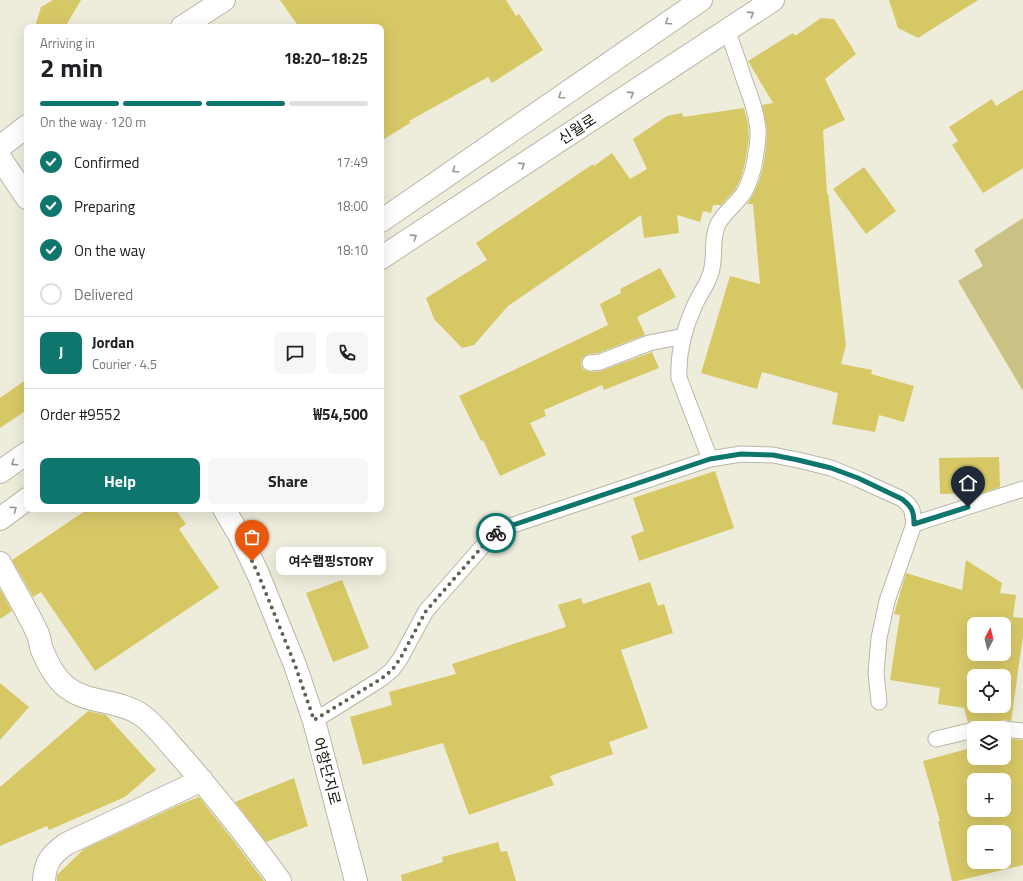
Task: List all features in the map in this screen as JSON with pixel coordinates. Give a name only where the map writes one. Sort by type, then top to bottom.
[{"type":"street","points":[[187,24],[224,0]]},
{"type":"street","points":[[384,219],[700,0]]},
{"type":"street","name":"신월로","points":[[384,256],[773,0]]},
{"type":"street","points":[[0,147],[24,128]]},
{"type":"street","points":[[0,158],[24,194]]},
{"type":"street","points":[[0,472],[24,455]]},
{"type":"street","points":[[0,519],[24,501]]},
{"type":"street","name":"어항단지로","points":[[226,512],[241,538],[259,576],[295,665],[314,720],[356,881]]},
{"type":"street","points":[[0,563],[38,634],[48,664],[56,677],[65,686],[87,698],[124,706],[140,714],[152,723],[202,780],[263,857],[280,881]]},
{"type":"street","points":[[44,881],[44,875],[48,862],[55,852],[66,844],[202,780]]},
{"type":"lane","points":[[710,459],[679,378],[679,358],[684,336],[693,309],[712,273],[714,240],[718,224],[745,190],[752,174],[756,156],[758,130],[755,114],[751,97],[728,30]]},
{"type":"lane","points":[[590,363],[600,362],[649,343],[684,336]]},
{"type":"lane","points":[[314,720],[381,679],[392,670],[400,659],[426,611],[488,540],[499,531],[710,459],[741,454],[773,455],[831,468],[858,478],[902,499],[912,510],[914,524],[887,601],[879,638],[876,673],[879,702]]},
{"type":"lane","points":[[914,524],[1023,489]]},
{"type":"lane","points":[[1011,730],[1023,731]]},
{"type":"lane","points":[[936,738],[967,731]]},
{"type":"shaded area","points":[[1023,218],[1023,391],[958,281],[983,266],[974,250]]},
{"type":"building","points":[[53,0],[81,0],[67,24],[36,24],[41,7]]},
{"type":"building","points":[[280,0],[506,0],[516,16],[519,14],[543,50],[492,83],[488,77],[409,121],[410,123],[384,139],[384,24],[297,24]]},
{"type":"building","points":[[889,0],[978,0],[918,38],[898,28]]},
{"type":"building","points":[[821,18],[834,19],[856,54],[825,79],[845,120],[823,130],[827,194],[828,193],[846,345],[841,364],[872,370],[871,374],[914,386],[904,422],[879,415],[875,432],[832,424],[838,393],[762,372],[757,389],[701,373],[730,276],[760,284],[753,204],[747,204],[759,181],[766,148],[767,129],[762,105],[773,103],[748,61],[793,33],[795,36]]},
{"type":"building","points":[[1023,89],[1023,168],[983,193],[952,145],[958,141],[949,127],[992,99],[996,106]]},
{"type":"building","points":[[744,108],[748,124],[749,138],[741,178],[735,190],[721,205],[713,205],[711,213],[703,211],[700,222],[677,215],[679,233],[644,238],[641,215],[508,306],[474,345],[462,348],[434,319],[426,298],[487,260],[476,243],[593,164],[594,166],[612,153],[630,179],[647,169],[633,139],[667,116],[682,113],[683,117]]},
{"type":"building","points":[[864,167],[896,211],[866,234],[833,189]]},
{"type":"building","points":[[660,268],[676,297],[637,317],[645,335],[598,353],[589,354],[582,359],[581,364],[583,369],[587,371],[601,371],[652,352],[659,368],[604,390],[602,385],[544,410],[546,416],[530,423],[546,455],[500,476],[483,440],[481,441],[459,396],[608,325],[600,304],[621,293],[620,289]]},
{"type":"building","points":[[24,381],[24,412],[0,428],[0,398]]},
{"type":"building","points":[[999,457],[1000,487],[982,493],[940,494],[939,458]]},
{"type":"building","points":[[715,471],[734,528],[639,561],[631,536],[644,531],[633,498]]},
{"type":"building","points":[[84,512],[177,512],[186,524],[179,529],[219,588],[95,671],[41,592],[33,597],[12,560]]},
{"type":"building","points":[[966,560],[1002,583],[1000,593],[1016,595],[1013,617],[1023,618],[1023,636],[1011,721],[968,721],[964,708],[938,704],[940,688],[890,680],[900,615],[894,614],[906,573],[962,590]]},
{"type":"building","points":[[342,580],[369,648],[333,662],[306,593]]},
{"type":"building","points":[[650,582],[658,606],[664,604],[673,633],[621,650],[648,728],[609,742],[613,754],[550,776],[554,785],[469,815],[443,743],[363,765],[350,717],[392,705],[389,692],[456,674],[452,664],[566,627],[558,605],[581,598],[583,604]]},
{"type":"building","points":[[0,589],[12,611],[0,619]]},
{"type":"building","points":[[0,683],[29,707],[0,740]]},
{"type":"building","points":[[88,711],[106,715],[156,770],[125,797],[49,830],[47,826],[0,846],[0,787]]},
{"type":"building","points":[[1011,739],[1023,740],[1023,865],[1011,868],[1011,825],[967,825],[967,869],[1006,869],[952,881],[938,821],[940,821],[923,761],[967,749],[967,765],[1011,765]]},
{"type":"building","points":[[294,778],[308,826],[266,842],[235,802]]},
{"type":"building","points":[[199,797],[264,881],[57,881],[57,875],[84,849]]},
{"type":"building","points":[[498,842],[501,852],[507,851],[516,881],[402,881],[401,875],[443,862],[442,857]]},
{"type":"way so far","points":[[252,561],[295,665],[314,720],[381,679],[392,670],[413,637],[419,622],[434,600],[496,533]]},
{"type":"place","name":"여수랩핑STORY","points":[[252,561]]},
{"type":"route","points":[[496,533],[513,525],[710,459],[741,454],[773,455],[798,460],[831,468],[858,478],[902,499],[912,510],[914,515],[914,524],[968,507]]}]
